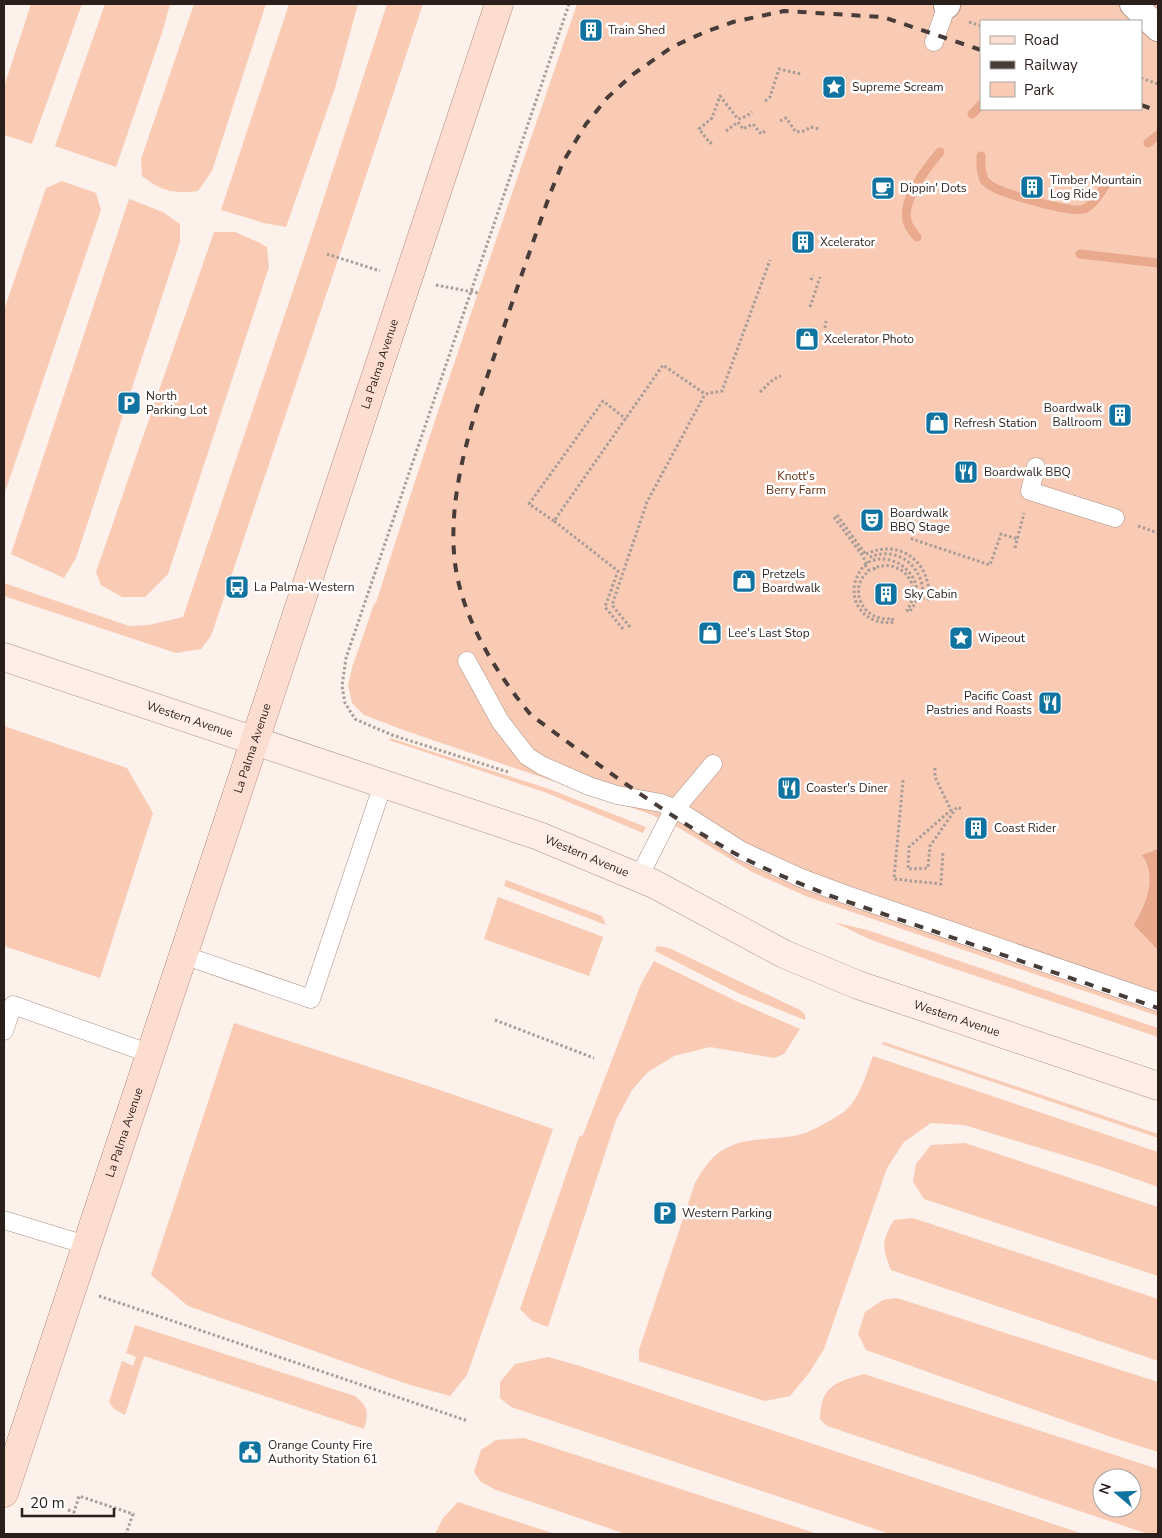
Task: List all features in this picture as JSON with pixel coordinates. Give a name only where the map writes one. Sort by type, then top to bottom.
[{"type":"main road","name":"La Palma Avenue","points":[[4,1493],[499,4]]},
{"type":"main road","name":"Western Avenue","points":[[4,656],[254,742],[539,836],[638,877],[784,954],[858,985],[1158,1086]]},
{"type":"street","points":[[1133,4],[1158,28]]},
{"type":"lane","points":[[934,42],[947,5]]},
{"type":"lane","points":[[1036,467],[1030,491],[1115,518]]},
{"type":"lane","points":[[467,661],[500,722],[527,756],[540,765],[589,786],[617,795],[661,803],[676,808],[742,851],[801,878],[1158,1002]]},
{"type":"lane","points":[[638,877],[662,829],[676,808],[713,764]]},
{"type":"lane","points":[[184,955],[311,999],[383,784]]},
{"type":"lane","points":[[4,1031],[12,1005],[151,1054]]},
{"type":"lane","points":[[4,1220],[86,1245]]},
{"type":"path","points":[[392,735],[355,719],[345,703],[342,686],[346,658],[569,4]]},
{"type":"path","points":[[765,102],[770,97],[779,69],[801,74]]},
{"type":"path","points":[[1142,78],[1158,84]]},
{"type":"path","points":[[712,142],[710,143],[699,129],[712,118],[720,96],[738,119],[752,112]]},
{"type":"path","points":[[780,121],[786,118],[796,132],[804,131],[811,127],[819,129]]},
{"type":"path","points":[[726,132],[738,122],[743,129],[753,124],[761,134],[765,131]]},
{"type":"path","points":[[327,254],[408,280],[478,293]]},
{"type":"path","points":[[554,521],[663,365],[705,394],[722,391],[770,260]]},
{"type":"path","points":[[811,280],[813,275]]},
{"type":"path","points":[[810,307],[820,277]]},
{"type":"path","points":[[825,328],[826,321]]},
{"type":"path","points":[[760,392],[774,378],[781,376]]},
{"type":"path","points":[[630,627],[612,605],[647,502],[705,394]]},
{"type":"path","points":[[622,629],[604,607],[618,571],[530,504],[603,401],[626,418]]},
{"type":"path","points":[[1016,548],[1030,491]]},
{"type":"path","points":[[866,554],[876,550],[890,549],[904,552],[913,558],[923,569],[930,587],[929,599],[923,598],[923,588],[918,572],[909,562],[890,554],[877,554],[867,562],[856,578],[853,590],[856,602],[866,616],[875,622],[886,624],[894,622],[892,617],[886,620],[876,618],[864,608],[860,600],[859,590],[861,581],[869,571],[867,562],[866,554],[835,516],[867,562]]},
{"type":"path","points":[[913,538],[990,565],[1001,534],[1018,539]]},
{"type":"path","points":[[867,562],[889,560],[906,567],[913,575],[918,588],[916,600],[910,612],[907,610],[912,599],[913,589],[909,577],[903,570],[888,565],[874,568],[875,570]]},
{"type":"path","points":[[935,768],[935,777],[951,810],[909,847],[908,869],[928,868],[930,846],[957,807],[962,809]]},
{"type":"path","points":[[903,780],[894,879],[941,884],[943,851]]},
{"type":"path","points":[[495,1020],[594,1058]]},
{"type":"path","points":[[72,1287],[468,1421]]},
{"type":"path","points":[[68,1510],[74,1512],[79,1496],[133,1514],[126,1534]]},
{"type":"green space","points":[[31,4],[82,4],[32,144],[4,135],[4,87]]},
{"type":"green space","points":[[105,4],[170,4],[162,33],[116,167],[55,146]]},
{"type":"green space","points":[[194,4],[266,4],[212,171],[198,191],[174,192],[156,185],[142,176],[141,159]]},
{"type":"green space","points":[[289,4],[358,4],[335,88],[286,227],[264,223],[221,210]]},
{"type":"green space","points":[[387,4],[423,4],[211,636],[201,649],[176,653],[4,596],[4,583],[129,626],[149,625],[183,617]]},
{"type":"green space","name":"Knott's Berry Farm","points":[[577,4],[1158,4],[1158,1016],[808,897],[752,872],[679,828],[650,814],[364,715],[352,703],[348,685],[352,668],[374,604],[376,603],[449,378]]},
{"type":"green space","points":[[62,181],[96,193],[101,210],[4,495],[4,310],[46,188]]},
{"type":"green space","points":[[129,199],[163,212],[180,224],[180,242],[76,558],[64,578],[11,554]]},
{"type":"green space","points":[[214,232],[235,232],[267,247],[269,267],[168,574],[145,597],[122,597],[101,585],[96,572]]},
{"type":"green space","points":[[4,726],[127,768],[153,813],[100,978],[4,946]]},
{"type":"green space","points":[[390,738],[549,789],[646,827],[643,833],[547,793],[389,740]]},
{"type":"green space","points":[[506,880],[602,916],[606,925],[504,886]]},
{"type":"green space","points":[[498,897],[603,937],[589,976],[484,939]]},
{"type":"green space","points":[[834,922],[867,930],[1158,1028],[1158,1037],[869,939]]},
{"type":"green space","points":[[657,946],[669,948],[800,1010],[805,1014],[805,1020],[740,994],[655,951]]},
{"type":"green space","points":[[654,961],[738,1002],[800,1029],[784,1054],[774,1058],[710,1047],[674,1056],[648,1072],[632,1090],[616,1120],[548,1327],[532,1321],[520,1309],[579,1137],[583,1135],[641,984]]},
{"type":"green space","points":[[234,1023],[553,1129],[467,1375],[450,1396],[404,1383],[188,1306],[151,1275]]},
{"type":"green space","points":[[884,1042],[1158,1134],[1158,1138],[881,1044]]},
{"type":"green space","points":[[873,1056],[1158,1152],[1158,1187],[1099,1166],[964,1125],[931,1123],[904,1142],[887,1168],[824,1349],[809,1373],[790,1396],[765,1401],[639,1361],[639,1350],[695,1183],[706,1166],[721,1151],[741,1142],[802,1134],[837,1116],[846,1110],[856,1098]]},
{"type":"green space","points":[[965,1143],[1158,1207],[1158,1276],[924,1199],[913,1182],[916,1164],[931,1145]]},
{"type":"green space","points":[[913,1218],[1158,1299],[1158,1361],[891,1270],[884,1245],[887,1234],[894,1220]]},
{"type":"green space","points":[[897,1298],[1158,1382],[1158,1452],[866,1350],[858,1334],[865,1312],[883,1300]]},
{"type":"green space","points":[[135,1325],[355,1396],[363,1403],[366,1410],[367,1419],[364,1429],[144,1356],[125,1415],[114,1409],[109,1402],[122,1361],[133,1366],[136,1357],[126,1353]]},
{"type":"green space","points":[[548,1357],[580,1366],[1083,1534],[890,1534],[511,1407],[500,1398],[500,1382],[515,1364]]},
{"type":"green space","points":[[864,1374],[1158,1469],[1158,1534],[1148,1534],[1100,1518],[1142,1518],[1142,1468],[1092,1468],[1092,1515],[827,1426],[820,1419],[823,1399],[832,1387],[845,1380]]},
{"type":"green space","points":[[524,1438],[818,1534],[626,1534],[496,1490],[481,1482],[474,1472],[481,1450],[496,1440]]},
{"type":"green space","points":[[458,1502],[555,1534],[435,1534],[443,1518]]},
{"type":"shaded area","points":[[1158,849],[1158,950],[1134,925],[1143,908],[1150,881],[1147,863],[1142,855]]},
{"type":"waterway","points":[[972,114],[980,106]]},
{"type":"waterway","points":[[1148,143],[1158,135]]},
{"type":"waterway","points":[[917,237],[908,224],[907,206],[916,186],[940,152]]},
{"type":"waterway","points":[[981,156],[981,169],[984,180],[990,185],[1011,194],[1067,209],[1077,210],[1088,207],[1107,183]]},
{"type":"waterway","points":[[1080,254],[1158,263]]},
{"type":"railway","points":[[980,50],[883,17],[784,11],[733,22],[672,47],[632,75],[607,98],[586,124],[563,162],[516,290],[480,397],[465,449],[456,501],[454,553],[457,575],[470,619],[480,640],[491,660],[531,715],[625,783],[697,831],[747,860],[828,895],[1158,1008]]},
{"type":"railway","points":[[1142,105],[1158,111]]},
{"type":"place","name":"Train Shed","points":[[591,30]]},
{"type":"place","name":"Supreme Scream","points":[[834,87]]},
{"type":"place","name":"Timber Mountain Log Ride","points":[[1032,187]]},
{"type":"place","name":"Dippin' Dots","points":[[883,188]]},
{"type":"place","name":"Xcelerator","points":[[803,242]]},
{"type":"place","name":"Xcelerator Photo","points":[[807,339]]},
{"type":"place","name":"North Parking Lot","points":[[129,403]]},
{"type":"place","name":"Boardwalk Ballroom","points":[[1120,415]]},
{"type":"place","name":"Refresh Station","points":[[937,423]]},
{"type":"place","name":"Boardwalk BBQ","points":[[966,472]]},
{"type":"place","name":"Boardwalk BBQ Stage","points":[[872,520]]},
{"type":"place","name":"Pretzels Boardwalk","points":[[744,581]]},
{"type":"place","name":"La Palma-Western","points":[[237,587]]},
{"type":"place","name":"Sky Cabin","points":[[886,594]]},
{"type":"place","name":"Lee's Last Stop","points":[[710,633]]},
{"type":"place","name":"Wipeout","points":[[961,638]]},
{"type":"place","name":"Pacific Coast Pastries and Roasts","points":[[1050,703]]},
{"type":"place","name":"Coaster's Diner","points":[[789,788]]},
{"type":"place","name":"Coast Rider","points":[[976,828]]},
{"type":"place","name":"Western Parking","points":[[665,1213]]},
{"type":"place","name":"Orange County Fire Authority Station 61","points":[[250,1452]]}]
